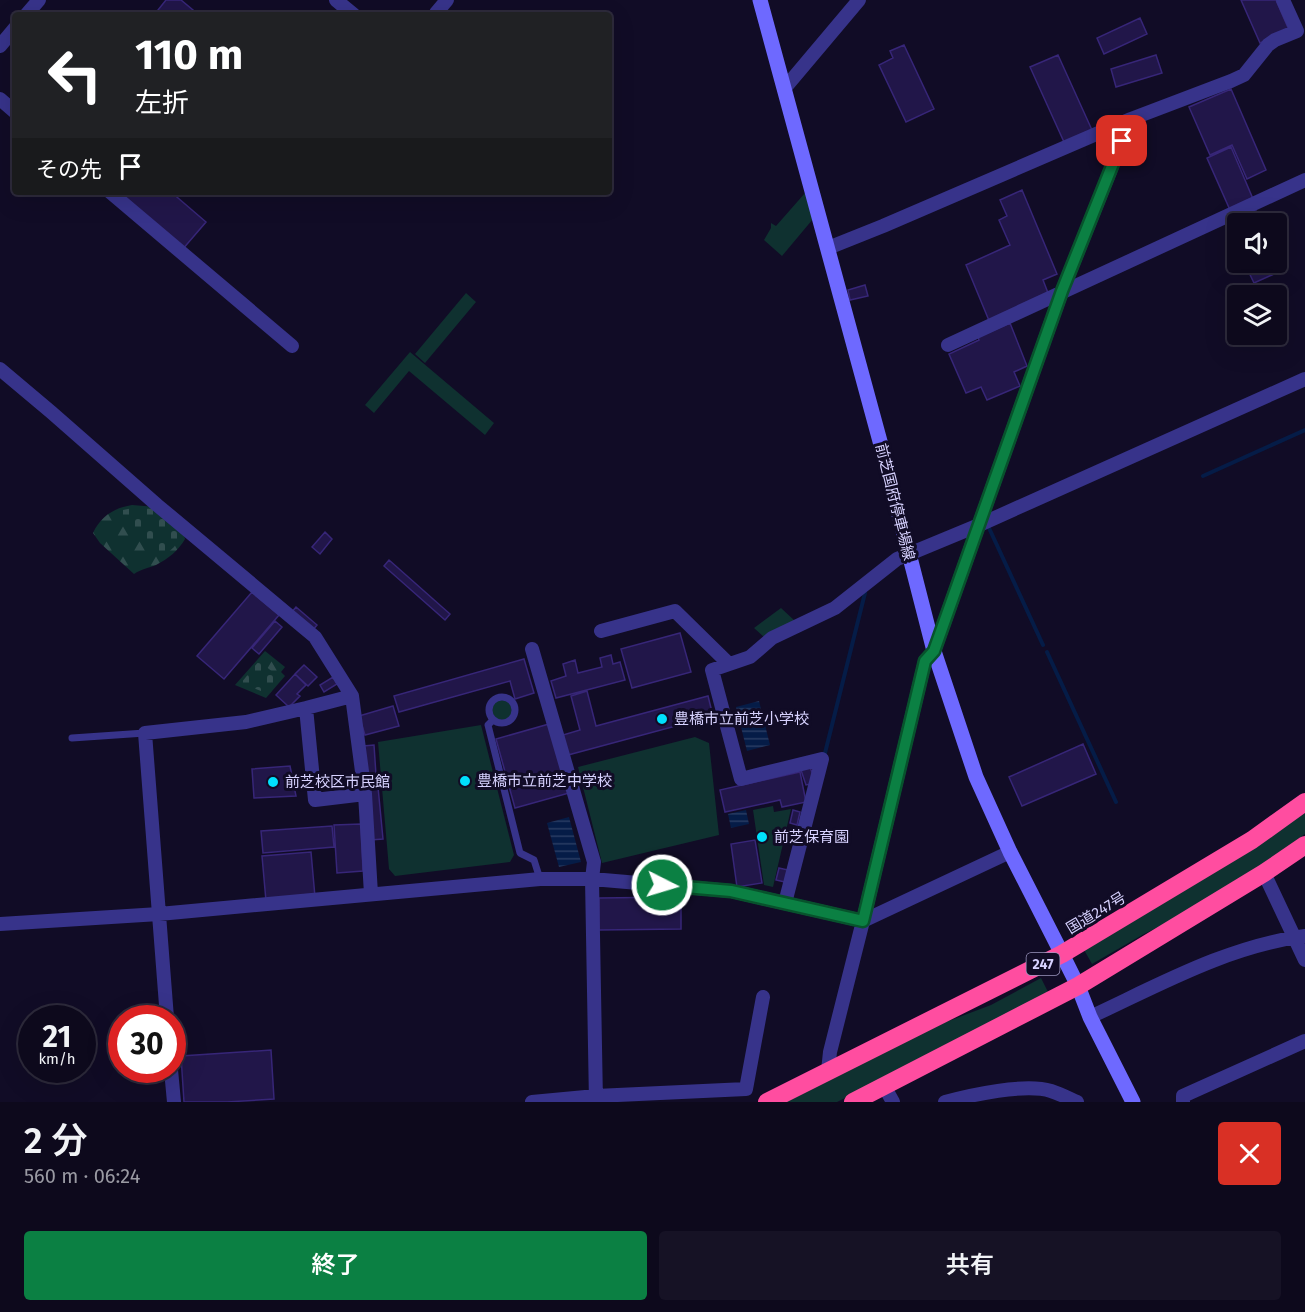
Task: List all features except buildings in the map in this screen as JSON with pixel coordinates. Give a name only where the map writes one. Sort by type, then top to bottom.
[{"type":"highway","name":"国道247号","points":[[766,1102],[1062,954],[1252,840],[1305,802]]},
{"type":"highway","name":"247","points":[[853,1102],[889,1094],[1078,986],[1264,873],[1305,845]]},
{"type":"main road","name":"前芝国府停車場線","points":[[760,0],[934,651],[976,777],[1010,852],[1078,986],[1090,1017],[1133,1102]]},
{"type":"street","points":[[29,12],[39,0]]},
{"type":"street","points":[[336,0],[350,12]]},
{"type":"street","points":[[437,12],[447,0]]},
{"type":"street","points":[[784,89],[859,0]]},
{"type":"street","points":[[1283,0],[1301,29],[1305,44]]},
{"type":"street","points":[[828,248],[1131,119],[1244,75],[1268,45],[1301,29]]},
{"type":"street","points":[[0,46],[12,32]]},
{"type":"street","points":[[0,99],[12,109]]},
{"type":"street","points":[[828,1071],[830,1052],[925,661],[934,651],[1062,291],[1131,119]]},
{"type":"street","points":[[948,345],[1305,180]]},
{"type":"street","points":[[114,195],[292,346]]},
{"type":"street","points":[[0,369],[157,505],[315,637],[352,696],[365,794],[371,894]]},
{"type":"street","points":[[785,903],[822,759],[741,779],[712,670],[750,657],[771,638],[835,608],[897,559],[979,525],[1305,379]]},
{"type":"street","points":[[601,632],[675,612],[729,664]]},
{"type":"street","points":[[532,649],[594,862],[592,879],[596,1099]]},
{"type":"street","points":[[166,1005],[145,733],[246,722],[352,696]]},
{"type":"street","points":[[306,708],[315,800],[365,794]]},
{"type":"street","points":[[0,924],[159,914],[540,879],[592,879],[731,891],[863,921],[1010,852]]},
{"type":"street","points":[[1264,873],[1300,936],[1305,960]]},
{"type":"street","points":[[1090,1017],[1213,960],[1250,947],[1300,936]]},
{"type":"street","points":[[532,1102],[746,1089],[763,997]]},
{"type":"street","points":[[1183,1102],[1183,1096],[1305,1041]]},
{"type":"street","points":[[172,1083],[174,1102]]},
{"type":"street","points":[[945,1102],[979,1094],[1033,1088],[1050,1090],[1077,1102]]},
{"type":"lane","points":[[493,720],[488,725],[520,853],[534,860],[540,879]]},
{"type":"lane","points":[[72,738],[145,733]]},
{"type":"green space","points":[[805,193],[813,219],[782,256],[764,240],[771,228],[771,223],[776,226]]},
{"type":"green space","points":[[466,293],[476,302],[425,363],[415,354]]},
{"type":"green space","points":[[410,352],[494,423],[485,435],[409,371],[374,413],[365,405]]},
{"type":"green space","points":[[132,505],[156,507],[184,535],[185,539],[165,560],[134,574],[100,543],[93,533],[109,514],[119,508]]},
{"type":"green space","points":[[133,508],[155,509],[177,528],[180,538],[163,557],[117,513]]},
{"type":"green space","points":[[781,608],[795,621],[765,638],[754,628]]},
{"type":"green space","points":[[265,651],[285,667],[281,672],[285,676],[266,698],[235,685]]},
{"type":"green space","points":[[259,661],[279,677],[266,693],[241,683]]},
{"type":"green space","points":[[502,700],[509,703],[512,710],[509,717],[502,720],[495,717],[492,710],[495,703]]},
{"type":"green space","points":[[481,725],[514,855],[510,862],[395,876],[389,869],[378,742]]},
{"type":"green space","points":[[695,737],[709,743],[719,835],[602,863],[578,767]]},
{"type":"green space","points":[[773,806],[774,812],[791,809],[773,887],[764,885],[753,810]]},
{"type":"green space","points":[[1305,813],[1305,834],[1216,897],[1092,964],[1083,948]]},
{"type":"green space","points":[[1041,978],[1049,994],[837,1102],[783,1102],[946,1022],[991,1005]]},
{"type":"water","points":[[759,701],[770,745],[747,751],[736,707]]},
{"type":"water","points":[[746,810],[749,824],[731,828],[728,814]]},
{"type":"water","points":[[569,817],[581,862],[559,867],[547,823]]},
{"type":"waterway","points":[[1203,476],[1305,430]]},
{"type":"waterway","points":[[989,528],[1043,645]]},
{"type":"waterway","points":[[824,757],[865,593]]},
{"type":"waterway","points":[[1047,652],[1116,802]]},
{"type":"place","name":"豊橋市立前芝小学校","points":[[662,719]]},
{"type":"place","name":"豊橋市立前芝中学校","points":[[465,781]]},
{"type":"place","name":"前芝校区市民館","points":[[273,782]]},
{"type":"place","name":"前芝保育園","points":[[762,837]]},
{"type":"route","points":[[662,885],[731,891],[863,921],[925,661],[934,651],[1062,291],[1122,141]]}]
